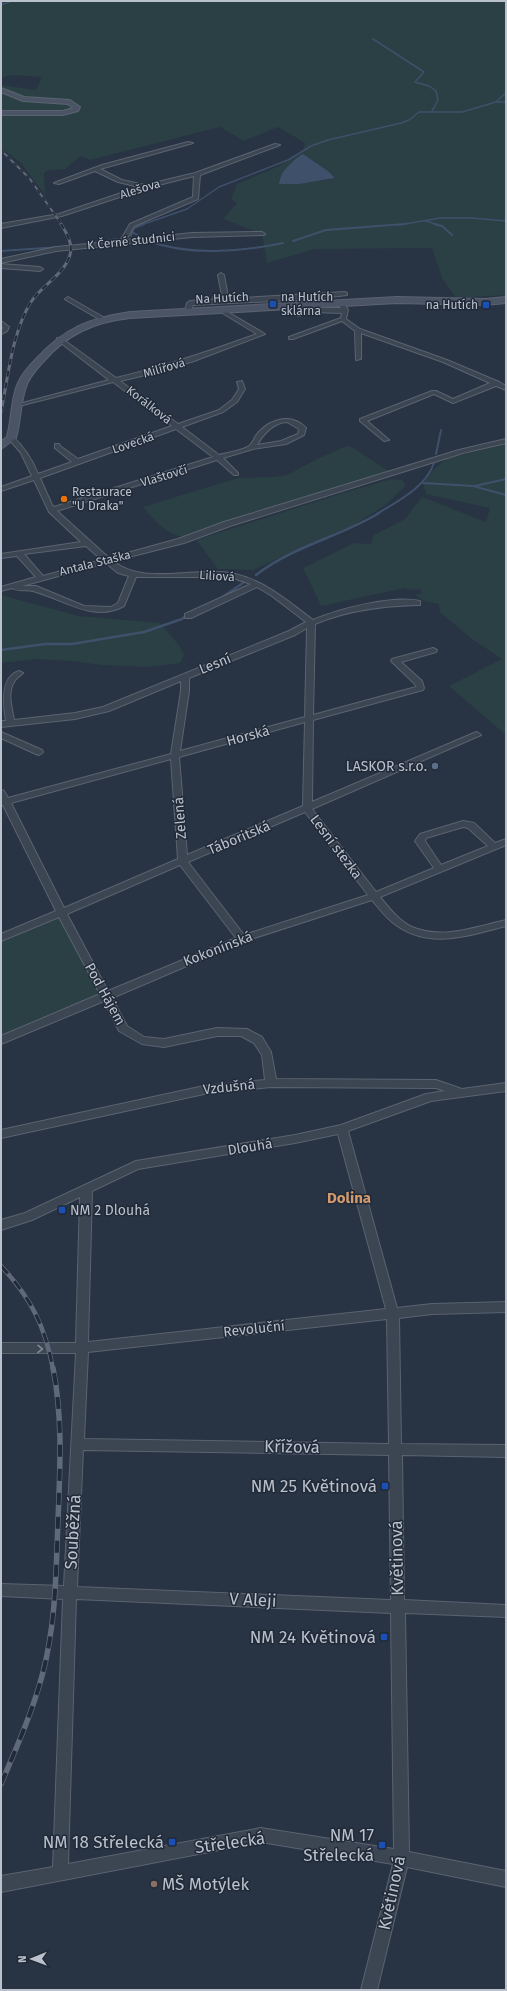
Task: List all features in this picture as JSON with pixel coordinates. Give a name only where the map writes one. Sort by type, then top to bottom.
[{"type":"street","points":[[1,90],[23,99],[70,102],[77,107],[76,110],[63,113],[1,113]]},
{"type":"street","points":[[57,183],[95,168],[190,143]]},
{"type":"street","name":"Alešova","points":[[1,226],[60,215],[145,187],[197,174],[277,145]]},
{"type":"street","points":[[95,168],[120,180],[145,187]]},
{"type":"street","points":[[122,242],[132,225],[196,198],[197,174]]},
{"type":"street","name":"K Černé studnici","points":[[1,261],[56,249],[122,242],[192,235],[262,234]]},
{"type":"street","points":[[1,266],[40,269]]},
{"type":"street","points":[[221,275],[225,297],[192,299],[189,308],[345,294]]},
{"type":"street","points":[[68,299],[101,318]]},
{"type":"street","name":"Na Hutích","points":[[11,438],[21,386],[24,378],[52,344],[78,328],[101,318],[189,308],[221,310],[343,306],[406,300],[472,302],[506,300]]},
{"type":"street","points":[[299,314],[313,310],[343,306],[343,319]]},
{"type":"street","name":"Milířová","points":[[17,406],[115,380],[152,372],[192,360],[262,334],[221,310]]},
{"type":"street","points":[[343,319],[358,330],[445,361],[506,388]]},
{"type":"street","points":[[291,338],[343,319]]},
{"type":"street","points":[[1,323],[6,328],[1,332]]},
{"type":"street","points":[[358,330],[358,359]]},
{"type":"street","name":"Korálková","points":[[60,339],[219,458],[236,474]]},
{"type":"street","name":"Lovecká","points":[[1,489],[177,428],[229,406],[235,401],[242,389],[240,382]]},
{"type":"street","points":[[386,440],[362,420],[434,392],[453,401],[497,383]]},
{"type":"street","name":"Vlaštovčí","points":[[52,510],[252,447],[267,446],[296,438],[301,435],[303,428],[299,424],[290,421],[276,421],[268,425],[252,447]]},
{"type":"street","points":[[1,446],[11,438]]},
{"type":"street","name":"Liliová","points":[[11,438],[22,447],[52,510],[120,571],[133,575],[226,575],[241,578],[258,584],[311,622]]},
{"type":"street","name":"Antala Staška","points":[[2,588],[189,539],[227,524],[460,451],[506,441]]},
{"type":"street","points":[[57,445],[57,447],[77,462]]},
{"type":"street","points":[[1,556],[88,543]]},
{"type":"street","points":[[19,553],[40,577]]},
{"type":"street","points":[[2,588],[33,588],[83,608],[112,609],[121,604],[133,575]]},
{"type":"street","points":[[188,616],[258,584]]},
{"type":"street","name":"Lesní","points":[[1,724],[75,716],[98,711],[292,633],[311,622],[327,616],[375,605],[418,603]]},
{"type":"street","name":"Lesní stezka","points":[[311,622],[307,809],[374,896],[393,918],[408,928],[428,935],[451,936],[506,923]]},
{"type":"street","name":"Horská","points":[[2,800],[176,756],[420,688],[419,683],[395,661],[433,650]]},
{"type":"street","points":[[10,722],[6,696],[7,684],[9,680],[19,673]]},
{"type":"street","name":"Zelená","points":[[183,862],[176,756],[185,691],[185,677]]},
{"type":"street","points":[[1,735],[39,752]]},
{"type":"street","name":"Táboritská","points":[[1,938],[477,736]]},
{"type":"street","name":"Pod Hájem","points":[[2,800],[106,995],[122,1028],[142,1040],[164,1044],[217,1032],[243,1032],[258,1040],[267,1055],[271,1083]]},
{"type":"street","points":[[440,870],[420,842],[423,836],[463,824],[470,825],[494,847]]},
{"type":"street","name":"Kokonínská","points":[[1,1040],[242,939],[374,896],[506,842]]},
{"type":"street","points":[[183,862],[242,939]]},
{"type":"street","name":"Vzdušná","points":[[1,1134],[204,1090],[271,1083],[436,1084],[461,1093]]},
{"type":"street","name":"Dlouhá","points":[[1,1225],[28,1217],[136,1165],[295,1140],[342,1129],[430,1097],[506,1088]]},
{"type":"street","name":"Květinová","points":[[342,1129],[393,1313],[402,1858],[369,1990]]},
{"type":"street","name":"Souběžná","points":[[60,1873],[70,1592],[82,1348],[86,1190]]},
{"type":"street","name":"Revoluční","points":[[1,1348],[82,1348],[432,1309],[506,1307]]},
{"type":"street","name":"Křížová","points":[[77,1444],[506,1451]]},
{"type":"street","name":"V Aleji","points":[[1,1590],[506,1611]]},
{"type":"street","name":"Střelecká","points":[[1,1884],[262,1835],[402,1858],[506,1879]]},
{"type":"green space","points":[[1,1],[506,1],[506,295],[456,298],[442,278],[432,248],[315,249],[267,263],[262,234],[223,219],[237,203],[231,199],[237,184],[279,166],[303,152],[305,143],[278,127],[244,141],[220,127],[90,160],[81,156],[65,169],[49,170],[44,173],[45,195],[21,163],[1,148],[1,85],[36,90],[42,77],[12,75],[1,78]],"holes":[[[303,154],[328,171],[335,178],[321,181],[283,172]]]},
{"type":"green space","points":[[506,444],[506,735],[449,686],[502,659],[472,639],[440,612],[439,604],[424,601],[415,595],[422,593],[420,589],[410,590],[405,588],[321,606],[303,568],[354,543],[371,544],[374,535],[405,519],[422,497],[486,522],[490,508],[426,494],[423,483],[432,471],[446,459]]},
{"type":"green space","points":[[347,446],[352,447],[388,471],[182,537],[165,529],[143,507],[238,478],[274,477],[287,475],[319,458]]},
{"type":"green space","points":[[391,479],[402,480],[406,485],[387,504],[354,525],[253,570],[218,569],[196,540],[340,494]]},
{"type":"green space","points":[[1,595],[79,616],[160,623],[179,645],[184,655],[180,663],[148,667],[102,665],[36,659],[1,663]]},
{"type":"green space","points":[[61,912],[106,995],[1,1040],[1,938]]},
{"type":"water","points":[[303,154],[328,171],[335,178],[299,184],[279,184],[283,172]]},
{"type":"waterway","points":[[1,5],[12,1]]},
{"type":"waterway","points":[[373,39],[424,72],[415,82],[429,86],[436,91],[438,100],[432,111]]},
{"type":"waterway","points":[[497,101],[506,93]]},
{"type":"waterway","points":[[141,225],[187,209],[219,187],[288,160],[311,146],[328,140],[401,123],[409,120],[419,112],[462,112],[496,102],[506,102]]},
{"type":"waterway","points":[[405,224],[440,218],[472,218],[506,221]]},
{"type":"waterway","points":[[426,221],[438,225]]},
{"type":"waterway","points":[[132,232],[134,228],[144,224]]},
{"type":"waterway","points":[[293,241],[326,230],[405,224]]},
{"type":"waterway","points":[[399,225],[405,224]]},
{"type":"waterway","points":[[434,224],[438,225]]},
{"type":"waterway","points":[[438,225],[442,226],[452,235]]},
{"type":"waterway","points":[[131,236],[132,232]]},
{"type":"waterway","points":[[132,232],[141,237]]},
{"type":"waterway","points":[[88,244],[118,239]]},
{"type":"waterway","points":[[148,241],[164,246],[198,251],[250,249],[283,243]]},
{"type":"waterway","points":[[1,251],[59,247]]},
{"type":"waterway","points":[[436,454],[441,430]]},
{"type":"waterway","points":[[377,514],[410,493],[418,486],[430,472],[434,463]]},
{"type":"waterway","points":[[475,486],[506,479]]},
{"type":"waterway","points":[[423,483],[473,486],[506,495]]},
{"type":"waterway","points":[[256,575],[285,556],[349,529],[379,513]]},
{"type":"waterway","points":[[218,600],[243,583]]},
{"type":"waterway","points":[[1,650],[45,644],[72,644],[144,632],[182,619],[188,614]]},
{"type":"railway","points":[[1,150],[30,179],[62,225]]},
{"type":"railway","points":[[1,412],[19,327],[35,296],[63,269],[70,255],[71,246],[61,224]]},
{"type":"railway","points":[[1,1266],[29,1301],[46,1339],[53,1369]]},
{"type":"railway","points":[[1,1784],[38,1690],[47,1657],[53,1618],[57,1559],[60,1444],[60,1425],[53,1368]]},
{"type":"place","name":"na Hutích sklárna","points":[[273,304]]},
{"type":"place","name":"na Hutích","points":[[486,305]]},
{"type":"place","name":"Restaurace \"U Draka\"","points":[[64,499]]},
{"type":"place","name":"LASKOR s.r.o.","points":[[435,766]]},
{"type":"place","name":"NM 2 Dlouhá","points":[[62,1210]]},
{"type":"place","name":"NM 25 Květinová","points":[[385,1486]]},
{"type":"place","name":"NM 24 Květinová","points":[[384,1637]]},
{"type":"place","name":"NM 18 Střelecká","points":[[172,1842]]},
{"type":"place","name":"NM 17 Střelecká","points":[[382,1845]]},
{"type":"place","name":"MŠ Motýlek","points":[[154,1884]]},
{"type":"district","name":"Dolina","points":[[349,1198]]}]
